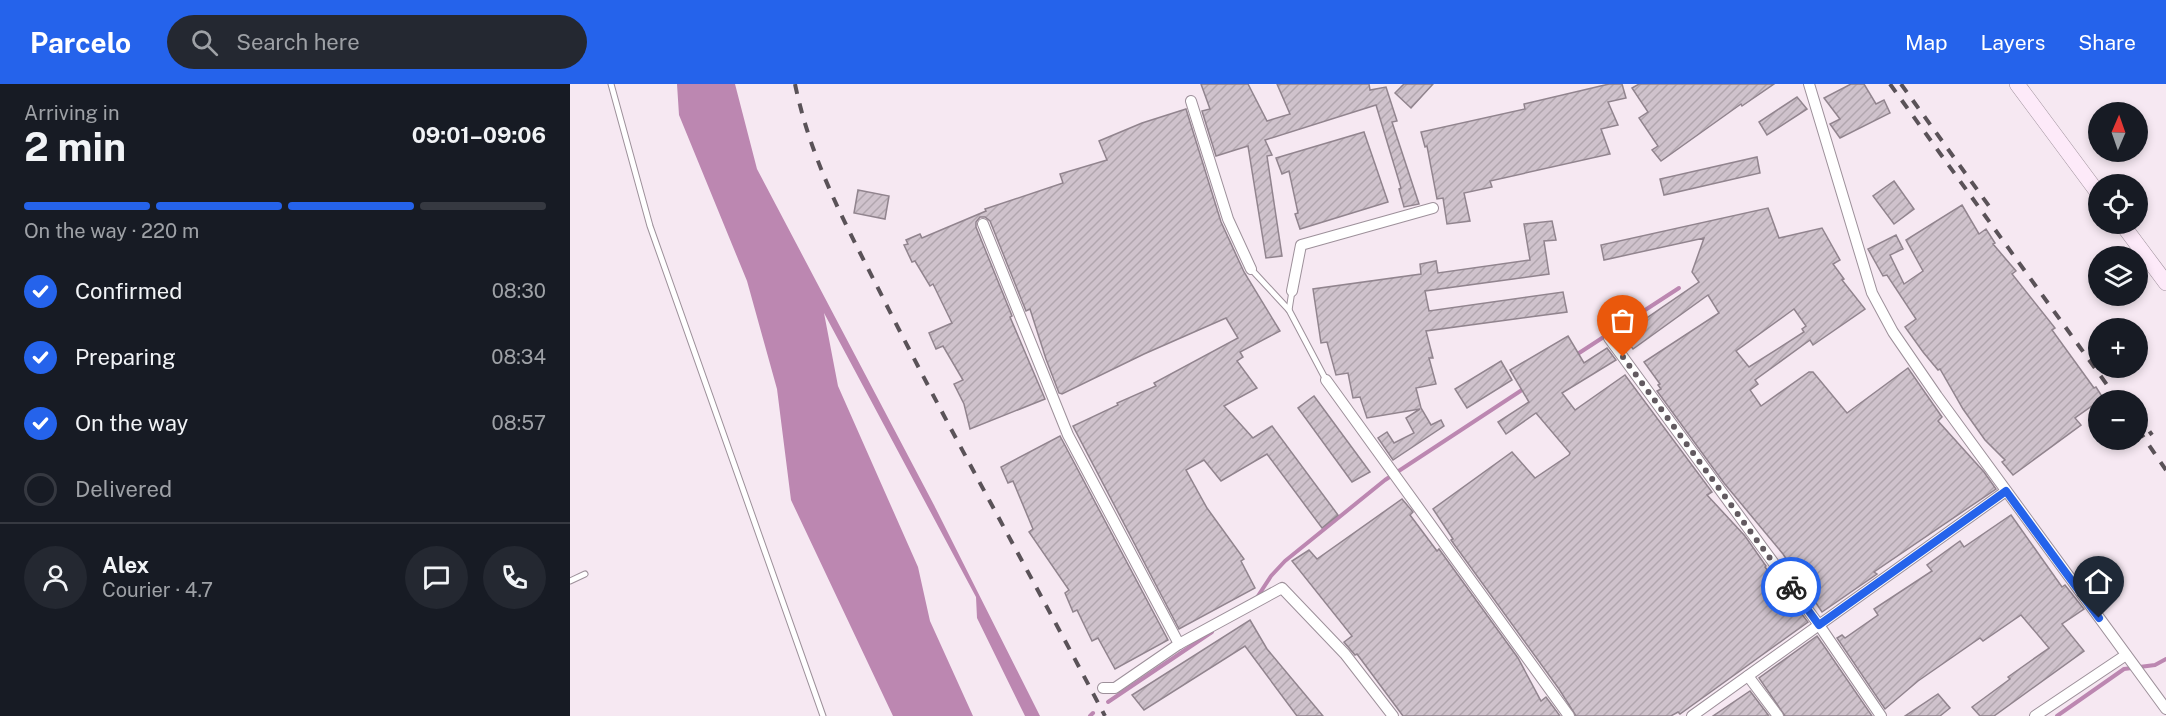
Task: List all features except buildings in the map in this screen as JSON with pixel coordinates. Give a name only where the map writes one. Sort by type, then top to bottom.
[{"type":"main road","points":[[2017,84],[2088,180]]},
{"type":"main road","points":[[2129,234],[2166,283]]},
{"type":"street","points":[[1809,84],[1872,293],[1893,332],[1930,387],[2166,709]]},
{"type":"street","points":[[1191,101],[1228,219],[1251,269]]},
{"type":"street","points":[[1292,291],[1300,244],[1433,208]]},
{"type":"street","points":[[983,224],[1068,435],[1179,644]]},
{"type":"street","points":[[1609,338],[1819,625],[1881,716]]},
{"type":"street","points":[[1326,380],[1569,716]]},
{"type":"street","points":[[1692,716],[2006,491]]},
{"type":"street","points":[[1103,688],[1115,688],[1179,644],[1282,588],[1345,654],[1393,716]]},
{"type":"street","points":[[2035,716],[2126,655]]},
{"type":"street","points":[[1748,676],[1778,716]]},
{"type":"lane","points":[[611,84],[650,226],[823,716]]},
{"type":"lane","points":[[1251,269],[1289,310],[1326,380]]},
{"type":"lane","points":[[1289,310],[1292,291]]},
{"type":"lane","points":[[570,581],[585,574]]},
{"type":"shaded area","points":[[677,84],[735,84],[757,169],[934,505],[1040,716],[1025,716],[977,618],[976,597],[824,313],[838,386],[918,567],[930,621],[973,716],[893,716],[791,500],[777,389],[747,281],[679,115]]},
{"type":"waterway","points":[[1576,355],[1679,288]]},
{"type":"waterway","points":[[1256,599],[1271,576],[1285,561],[1385,480],[1525,388]]},
{"type":"waterway","points":[[1108,702],[1212,632]]},
{"type":"waterway","points":[[2057,716],[2124,669],[2155,665],[2166,659]]},
{"type":"waterway","points":[[1090,716],[1093,713]]},
{"type":"railway","points":[[795,84],[811,143],[846,225],[940,409],[1105,716]]},
{"type":"railway","points":[[1890,84],[2111,390]]},
{"type":"railway","points":[[1901,84],[1994,213]]},
{"type":"railway","points":[[2148,429],[2152,435]]},
{"type":"railway","points":[[2148,444],[2166,470]]},
{"type":"way so far","points":[[1623,357],[1791,587]]},
{"type":"route","points":[[1791,587],[1819,625],[2006,491],[2099,618]]}]
